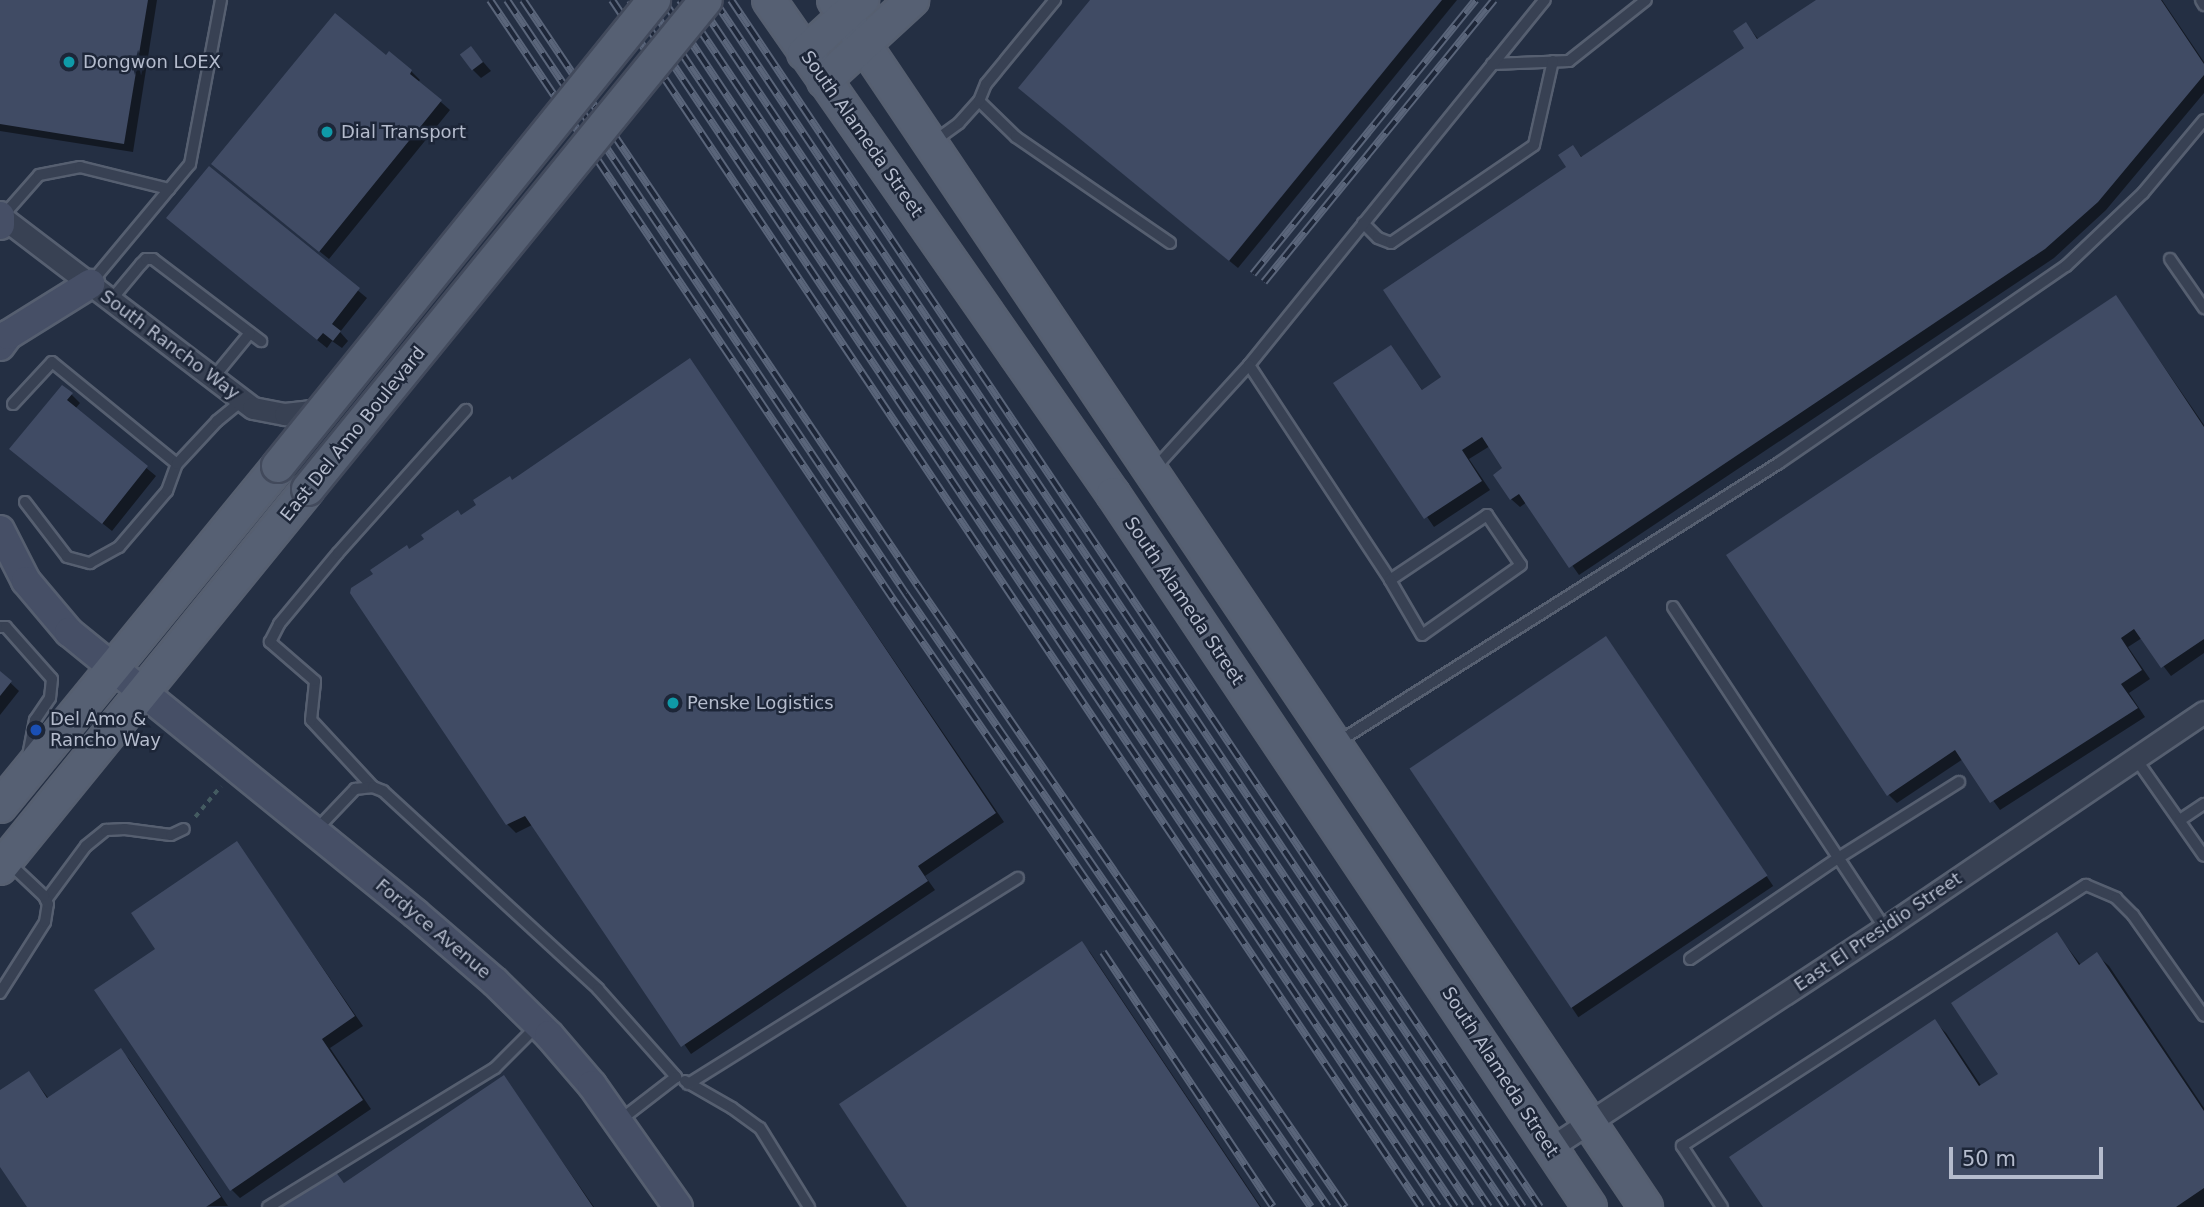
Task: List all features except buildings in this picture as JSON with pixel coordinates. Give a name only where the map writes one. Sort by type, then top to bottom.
[{"type":"main road","points":[[0,806],[654,0]]},
{"type":"main road","name":"East Del Amo Boulevard","points":[[3,864],[706,0]]},
{"type":"main road","name":"South Alameda Street","points":[[769,0],[1113,494],[1590,1207]]},
{"type":"main road","points":[[824,81],[912,0]]},
{"type":"main road","points":[[804,53],[847,5],[865,46],[1646,1207]]},
{"type":"main road","points":[[1113,494],[1152,471]]},
{"type":"street","name":"South Rancho Way","points":[[1,219],[253,408],[285,414],[334,408],[485,226]]},
{"type":"street","points":[[0,346],[9,335],[101,292]]},
{"type":"street","name":"Fordyce Avenue","points":[[0,530],[26,581],[69,632],[495,982],[539,1024],[592,1085],[678,1207]]},
{"type":"street","name":"East El Presidio Street","points":[[1550,1148],[1885,928],[2204,712]]},
{"type":"lane","points":[[101,292],[169,189],[190,164],[221,0]]},
{"type":"lane","points":[[931,144],[960,123],[979,101],[986,85],[1055,0]]},
{"type":"lane","points":[[1152,471],[1249,365],[1545,0]]},
{"type":"lane","points":[[1492,64],[1569,61],[1646,0]]},
{"type":"lane","points":[[2201,0],[2204,5]]},
{"type":"lane","points":[[1363,223],[1378,238],[1391,243],[1534,145],[1553,61]]},
{"type":"lane","points":[[979,101],[1016,137],[1170,243]]},
{"type":"lane","points":[[1335,743],[1779,463],[2066,266],[2143,193],[2204,120]]},
{"type":"lane","points":[[1,219],[39,175],[80,167],[169,189]]},
{"type":"lane","points":[[101,292],[146,259],[153,259],[261,341]]},
{"type":"lane","points":[[2170,259],[2204,307]]},
{"type":"lane","points":[[213,378],[250,333]]},
{"type":"lane","points":[[13,404],[51,362],[177,464]]},
{"type":"lane","points":[[1249,365],[1390,580],[1422,635],[1521,565],[1486,515],[1390,580]]},
{"type":"lane","points":[[25,502],[67,558],[89,564],[119,547],[167,491],[177,464],[217,421],[243,400]]},
{"type":"lane","points":[[466,410],[338,553],[279,624],[270,642],[315,681],[311,720],[373,787],[392,798],[598,989],[676,1077],[760,1128],[809,1207]]},
{"type":"lane","points":[[1673,607],[1885,928]]},
{"type":"lane","points":[[0,628],[6,627],[52,679],[50,698],[35,720],[23,778]]},
{"type":"lane","points":[[2136,759],[2204,856]]},
{"type":"lane","points":[[1690,959],[1838,858],[1959,782]]},
{"type":"lane","points":[[314,832],[355,789],[373,787]]},
{"type":"lane","points":[[2180,820],[2204,804]]},
{"type":"lane","points":[[46,900],[86,846],[106,830],[125,829],[171,835],[184,829]]},
{"type":"lane","points":[[0,993],[45,922],[48,904],[3,864]]},
{"type":"lane","points":[[688,1084],[1018,878]]},
{"type":"lane","points":[[1723,1207],[1682,1146],[2085,885],[2116,898],[2133,915],[2204,1016]]},
{"type":"lane","points":[[268,1207],[495,1068],[539,1024]]},
{"type":"lane","points":[[619,1121],[676,1077]]},
{"type":"path","points":[[184,829],[236,768]]},
{"type":"railway","points":[[490,0],[895,602],[1311,1207]]},
{"type":"railway","points":[[507,0],[906,594],[1328,1207]]},
{"type":"railway","points":[[523,0],[918,586],[1345,1207]]},
{"type":"railway","points":[[612,0],[1421,1207]]},
{"type":"railway","points":[[630,0],[1438,1207]]},
{"type":"railway","points":[[646,0],[1455,1207]]},
{"type":"railway","points":[[663,0],[1471,1207]]},
{"type":"railway","points":[[680,0],[1489,1207]]},
{"type":"railway","points":[[697,0],[1506,1207]]},
{"type":"railway","points":[[714,0],[1523,1207]]},
{"type":"railway","points":[[731,0],[1540,1207]]},
{"type":"railway","points":[[1253,274],[1476,0]]},
{"type":"railway","points":[[1264,282],[1494,0]]},
{"type":"railway","points":[[1103,952],[1273,1207]]},
{"type":"place","name":"Dongwon LOEX","points":[[69,62]]},
{"type":"place","name":"Dial Transport","points":[[327,132]]},
{"type":"place","name":"Penske Logistics","points":[[673,703]]},
{"type":"place","name":"Del Amo & Rancho Way","points":[[36,730]]}]
